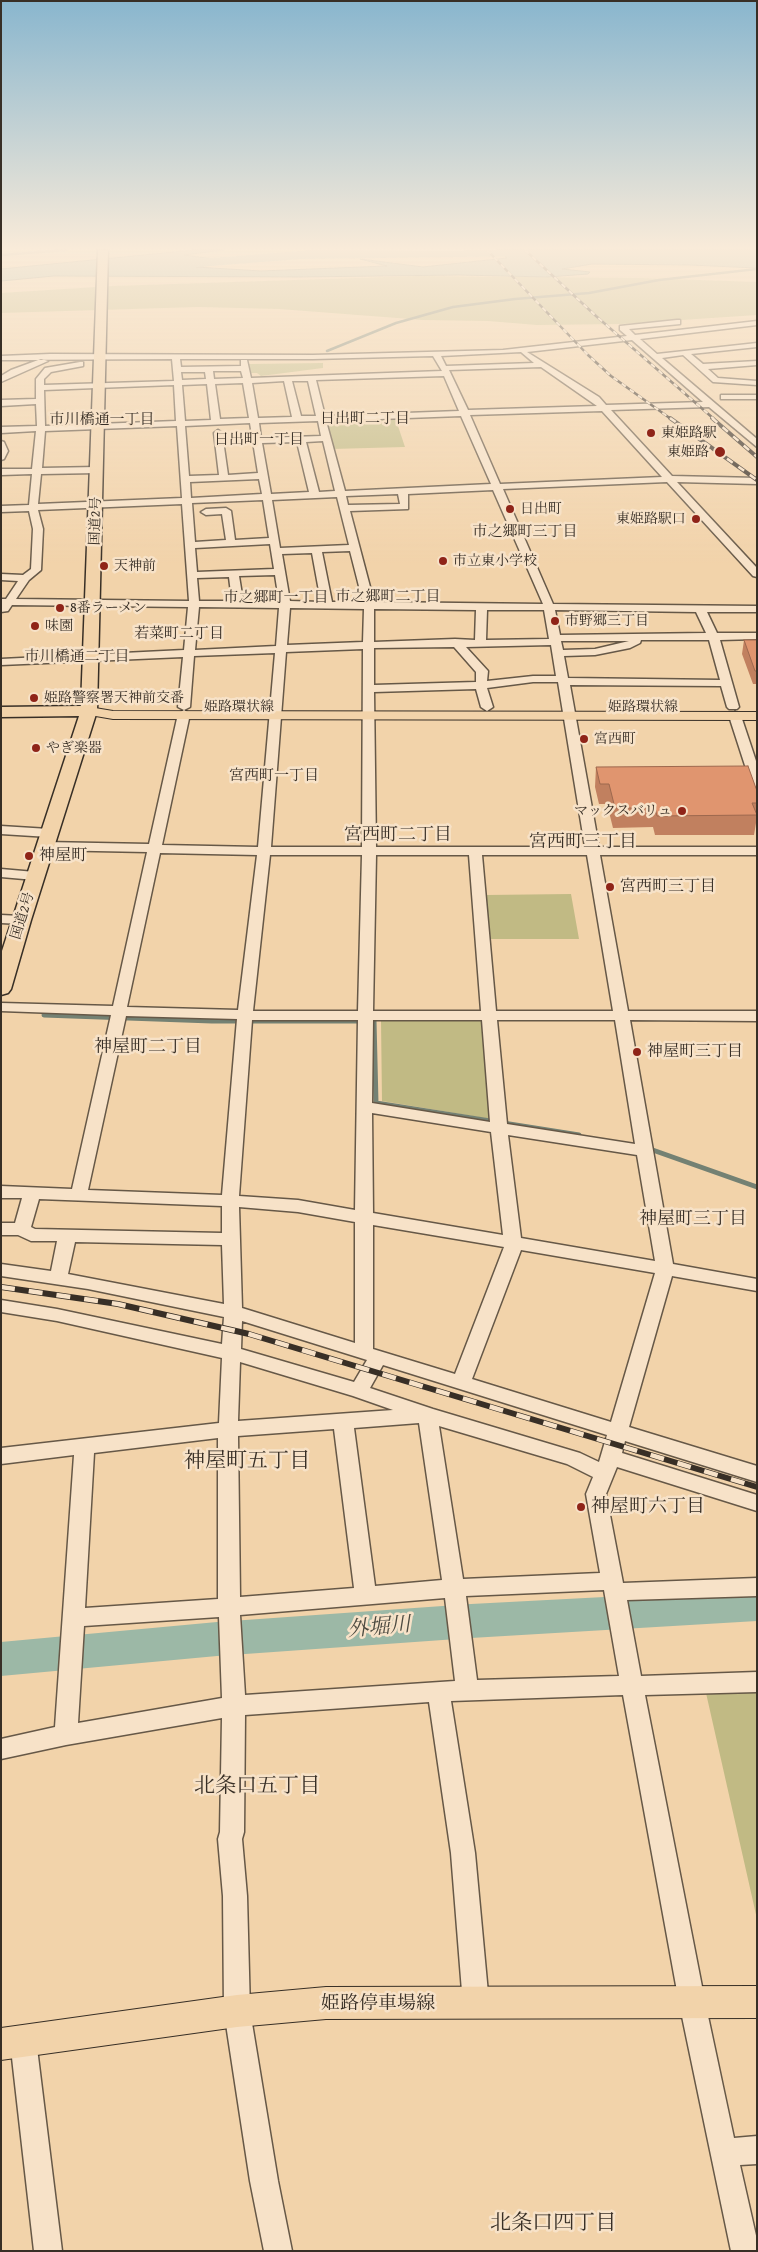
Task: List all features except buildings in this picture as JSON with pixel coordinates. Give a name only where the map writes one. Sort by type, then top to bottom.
[{"type":"highway","name":"国道2号","points":[[1,989],[21,920],[89,711],[97,427],[100,385],[99,358]]},
{"type":"highway","points":[[1,712],[89,711]]},
{"type":"main road","name":"姫路環状線","points":[[368,711],[486,707],[569,712]]},
{"type":"main road","name":"姫路環状線","points":[[89,711],[113,715],[184,710],[569,712],[734,711],[757,707]]},
{"type":"main road","name":"姫路環状線","points":[[734,711],[757,716]]},
{"type":"main road","name":"姫路停車場線","points":[[12,2042],[237,2012],[326,2003],[757,2002]]},
{"type":"street","points":[[442,364],[487,355]]},
{"type":"street","points":[[527,355],[594,398],[754,568]]},
{"type":"street","points":[[656,356],[664,355]]},
{"type":"street","points":[[687,355],[716,380],[757,383]]},
{"type":"street","points":[[1,380],[14,372],[31,367],[50,356]]},
{"type":"street","points":[[1,358],[50,356],[99,358],[176,356],[313,357],[442,364],[543,365]]},
{"type":"street","points":[[176,356],[245,364]]},
{"type":"street","points":[[79,1194],[118,1010],[156,848],[184,710],[194,602],[184,479],[185,434],[180,423],[176,356]]},
{"type":"street","points":[[656,356],[757,444]]},
{"type":"street","points":[[176,370],[209,369],[313,357]]},
{"type":"street","points":[[1,612],[5,602],[25,578],[36,570],[38,529],[33,508],[37,484],[36,472],[41,429],[40,379],[48,370],[99,358]]},
{"type":"street","points":[[39,388],[311,378],[442,364],[532,358]]},
{"type":"street","points":[[701,367],[757,363]]},
{"type":"street","points":[[245,364],[253,421],[253,435],[264,476],[285,604],[264,851],[246,1015],[230,1201],[233,1312],[228,1429],[230,1628],[234,1706],[232,1832],[230,1839],[235,1896],[237,2012],[264,2181],[278,2251]]},
{"type":"street","points":[[442,364],[549,606],[665,1268],[619,1430],[596,1494],[692,2002],[746,2251]]},
{"type":"street","points":[[209,369],[216,422]]},
{"type":"street","points":[[287,378],[303,429],[315,496]]},
{"type":"street","points":[[311,378],[323,418],[326,438],[346,508],[369,604],[369,851],[364,1106],[365,1217],[371,1355],[359,1391]]},
{"type":"street","points":[[736,382],[738,397]]},
{"type":"street","points":[[724,397],[757,397]]},
{"type":"street","points":[[574,398],[594,398]]},
{"type":"street","points":[[1,403],[39,401]]},
{"type":"street","points":[[459,402],[469,402]]},
{"type":"street","points":[[253,435],[303,429],[323,418],[711,404]]},
{"type":"street","points":[[1,430],[253,421],[303,429],[326,438]]},
{"type":"street","points":[[218,433],[224,478]]},
{"type":"street","points":[[1,444],[4,451],[1,457]]},
{"type":"street","points":[[1,472],[97,470]]},
{"type":"street","points":[[184,479],[264,476]]},
{"type":"street","points":[[1,509],[498,489],[670,480],[754,483]]},
{"type":"street","points":[[346,508],[405,507],[402,492]]},
{"type":"street","points":[[187,512],[226,511],[231,543]]},
{"type":"street","points":[[189,545],[231,543],[317,550],[355,548]]},
{"type":"street","points":[[317,550],[328,604]]},
{"type":"street","points":[[192,576],[280,572]]},
{"type":"street","points":[[234,574],[238,603]]},
{"type":"street","points":[[1,577],[25,578]]},
{"type":"street","points":[[5,602],[194,602],[757,609]]},
{"type":"street","points":[[480,642],[482,606]]},
{"type":"street","points":[[700,609],[713,636],[757,784]]},
{"type":"street","points":[[1,662],[455,642],[633,636],[757,636]]},
{"type":"street","points":[[557,653],[595,652],[630,645],[636,641],[633,636]]},
{"type":"street","points":[[455,642],[482,671],[481,684],[486,707]]},
{"type":"street","points":[[368,689],[481,684],[533,679],[726,683]]},
{"type":"street","points":[[1,830],[47,840],[156,848],[264,851],[757,851]]},
{"type":"street","points":[[461,1383],[513,1249],[499,1127],[475,850]]},
{"type":"street","points":[[1,873],[35,876]]},
{"type":"street","points":[[1,919],[21,920]]},
{"type":"street","points":[[1,1007],[246,1015],[757,1016]]},
{"type":"street","points":[[364,1106],[646,1151]]},
{"type":"street","points":[[1,1192],[230,1201],[298,1206],[511,1241],[757,1285]]},
{"type":"street","points":[[22,1229],[32,1193]]},
{"type":"street","points":[[1,1229],[22,1229],[31,1235],[230,1240]]},
{"type":"street","points":[[58,1278],[67,1236]]},
{"type":"street","points":[[1,1270],[58,1278],[233,1312],[757,1474]]},
{"type":"street","points":[[1,1306],[57,1315],[232,1353],[359,1391],[428,1415],[573,1458],[757,1503]]},
{"type":"street","points":[[1,1456],[228,1429],[428,1415]]},
{"type":"street","points":[[428,1415],[467,1690]]},
{"type":"street","points":[[343,1421],[365,1594]]},
{"type":"street","points":[[66,1735],[84,1447]]},
{"type":"street","points":[[73,1618],[230,1628],[365,1594],[454,1588],[757,1587]]},
{"type":"street","points":[[1,1749],[66,1735],[234,1706],[467,1690],[757,1682]]},
{"type":"street","points":[[439,1693],[463,1853],[476,2004]]},
{"type":"street","points":[[12,2042],[48,2251]]},
{"type":"street","points":[[723,2152],[757,2150]]},
{"type":"shaded area","points":[[323,363],[323,368],[261,376],[257,373],[251,373],[249,364]]},
{"type":"shaded area","points":[[395,417],[405,447],[332,449],[325,421]]},
{"type":"shaded area","points":[[571,894],[579,939],[490,939],[486,895]]},
{"type":"shaded area","points":[[381,1020],[486,1020],[491,1119],[382,1101]]},
{"type":"shaded area","points":[[757,1691],[757,1919],[706,1693]]},
{"type":"waterway","points":[[44,1015],[212,1021],[374,1021],[376,1103],[579,1135]]},
{"type":"waterway","points":[[647,1148],[757,1187]]},
{"type":"waterway","name":"外堀川","points":[[1,1659],[217,1639],[471,1621],[757,1605]]},
{"type":"railway","points":[[588,355],[611,376],[671,419]]},
{"type":"railway","points":[[641,355],[714,419]]},
{"type":"railway","points":[[670,418],[757,480]]},
{"type":"railway","points":[[712,418],[757,457]]},
{"type":"railway","points":[[1,1287],[118,1304],[249,1334],[757,1487]]},
{"type":"place","name":"東姫路駅","points":[[651,433]]},
{"type":"place","name":"東姫路","points":[[720,452]]},
{"type":"place","name":"日出町","points":[[510,509]]},
{"type":"place","name":"東姫路駅口","points":[[696,519]]},
{"type":"place","name":"市立東小学校","points":[[443,561]]},
{"type":"place","name":"天神前","points":[[104,566]]},
{"type":"place","name":"8番ラーメン","points":[[60,608]]},
{"type":"place","name":"市野郷三丁目","points":[[555,621]]},
{"type":"place","name":"味園","points":[[35,626]]},
{"type":"place","name":"姫路警察署天神前交番","points":[[34,698]]},
{"type":"place","name":"宮西町","points":[[584,739]]},
{"type":"place","name":"やぎ楽器","points":[[36,748]]},
{"type":"place","name":"マックスバリュ","points":[[682,811]]},
{"type":"place","name":"神屋町","points":[[29,856]]},
{"type":"place","name":"宮西町三丁目","points":[[610,887]]},
{"type":"place","name":"神屋町三丁目","points":[[637,1052]]},
{"type":"place","name":"神屋町六丁目","points":[[581,1507]]},
{"type":"district","name":"日出町二丁目","points":[[365,419]]},
{"type":"district","name":"市川橋通一丁目","points":[[102,420]]},
{"type":"district","name":"日出町一丁目","points":[[259,440]]},
{"type":"district","name":"市之郷町三丁目","points":[[525,532]]},
{"type":"district","name":"市之郷町二丁目","points":[[388,597]]},
{"type":"district","name":"市之郷町一丁目","points":[[276,598]]},
{"type":"district","name":"若菜町二丁目","points":[[179,634]]},
{"type":"district","name":"市川橋通二丁目","points":[[77,657]]},
{"type":"district","name":"宮西町一丁目","points":[[274,776]]},
{"type":"district","name":"宮西町二丁目","points":[[398,835]]},
{"type":"district","name":"宮西町三丁目","points":[[583,842]]},
{"type":"district","name":"神屋町二丁目","points":[[148,1047]]},
{"type":"district","name":"神屋町三丁目","points":[[693,1219]]},
{"type":"district","name":"神屋町五丁目","points":[[247,1462]]},
{"type":"district","name":"北条口五丁目","points":[[257,1787]]},
{"type":"district","name":"北条口四丁目","points":[[553,2224]]}]
